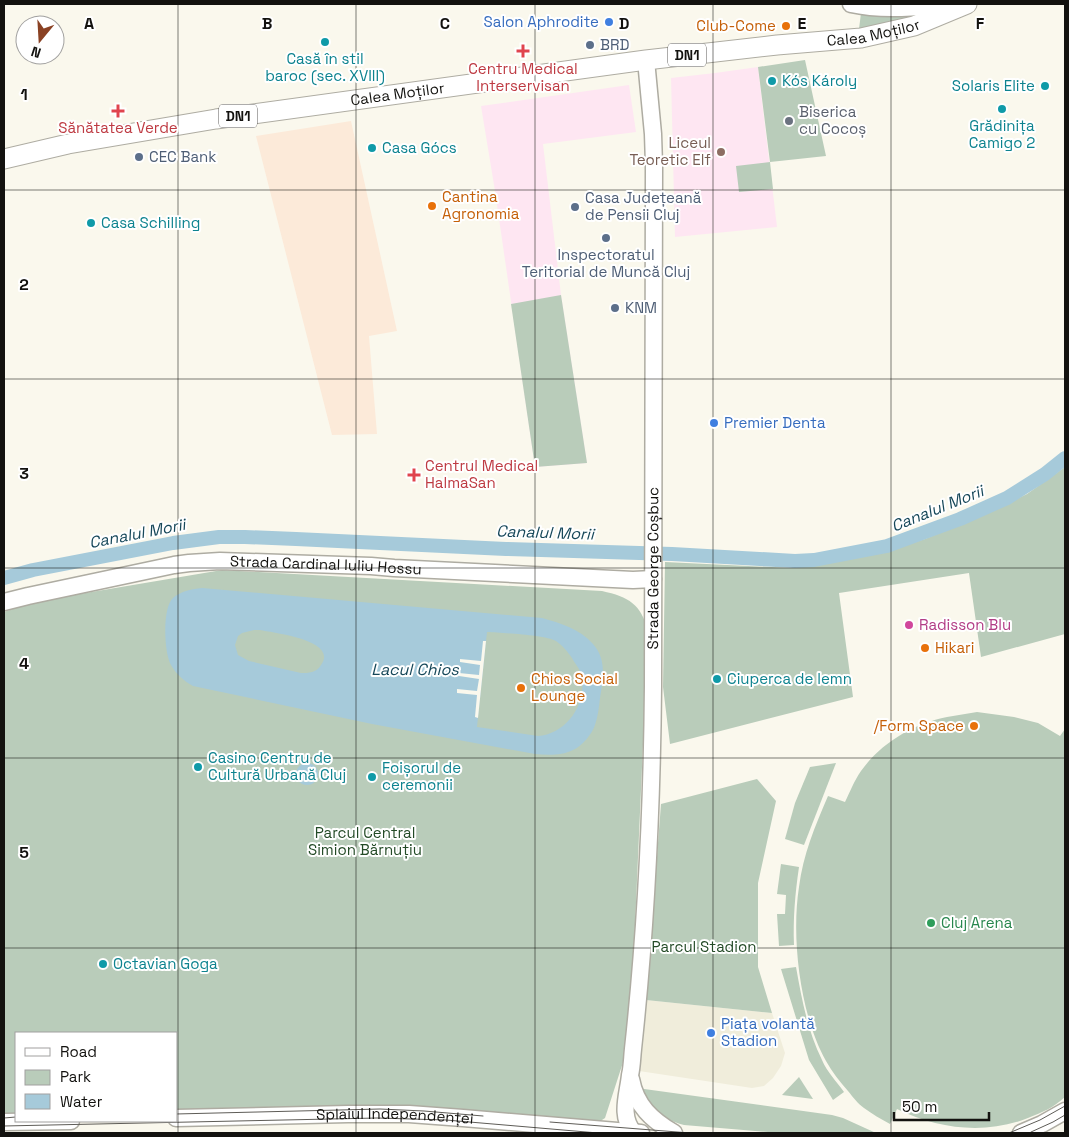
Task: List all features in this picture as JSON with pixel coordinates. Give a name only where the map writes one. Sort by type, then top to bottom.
[{"type":"main road","points":[[851,4],[889,8],[965,4]]},
{"type":"main road","name":"Calea Moților","points":[[4,159],[68,144],[207,120],[646,60],[777,45],[861,38],[914,26],[965,4]]},
{"type":"main road","name":"Strada George Coșbuc","points":[[634,1133],[626,1119],[625,1112],[641,977],[652,766],[654,166],[646,60]]},
{"type":"main road","name":"Strada Cardinal Iuliu Hossu","points":[[4,602],[174,565],[220,561],[371,566],[624,580],[653,579]]},
{"type":"main road","name":"Strada George Coșbuc","points":[[630,1077],[639,1104],[652,1117],[674,1133]]},
{"type":"main road","name":"Strada George Coșbuc","points":[[643,1108],[644,1133]]},
{"type":"main road","points":[[1020,1133],[1042,1124],[1065,1111]]},
{"type":"main road","name":"Splaiul Independenței","points":[[178,1118],[409,1114],[644,1133]]},
{"type":"shaded area","name":"Liceul Teoretic Elf","points":[[758,67],[777,227],[675,237],[671,78]]},
{"type":"shaded area","points":[[629,85],[636,132],[543,144],[561,295],[587,463],[535,467],[481,106]]},
{"type":"shaded area","points":[[351,121],[397,331],[369,336],[377,434],[332,435],[256,136]]},
{"type":"shaded area","name":"Piața volantă Stadion","points":[[646,1000],[772,1013],[785,1053],[781,1066],[773,1078],[764,1086],[752,1088],[639,1071]]},
{"type":"green space","points":[[861,13],[925,13],[871,28],[859,29]]},
{"type":"green space","points":[[805,60],[826,156],[770,162],[758,67]]},
{"type":"green space","points":[[770,162],[773,189],[739,192],[736,166]]},
{"type":"green space","points":[[561,295],[587,463],[535,467],[511,304]]},
{"type":"green space","points":[[1065,467],[1065,634],[981,657],[969,573],[839,593],[853,697],[670,744],[663,687],[665,562],[791,568],[880,553],[925,539],[992,511],[1027,494]]},
{"type":"green space","name":"Parcul Central Simion Bărnuțiu","points":[[222,570],[602,591],[620,596],[632,603],[642,614],[648,631],[631,1016],[627,1050],[605,1118],[599,1122],[359,1105],[178,1110],[178,1032],[15,1032],[15,1115],[4,1115],[4,612],[32,602]]},
{"type":"green space","name":"Cluj Arena","points":[[977,712],[1014,717],[1038,723],[1060,736],[1065,729],[1065,1097],[1052,1107],[1038,1114],[995,1127],[978,1128],[945,1125],[913,1116],[897,1109],[890,1124],[862,1106],[839,1080],[826,1061],[810,1022],[804,999],[797,952],[797,907],[803,864],[828,796],[845,802],[854,783],[869,761],[888,743],[922,724],[947,717]]},
{"type":"green space","points":[[836,763],[804,845],[785,839],[795,803],[810,767]]},
{"type":"green space","name":"Parcul Stadion","points":[[757,779],[776,801],[758,883],[758,967],[772,1013],[646,1000],[661,804]]},
{"type":"green space","points":[[781,864],[799,867],[796,887],[794,945],[779,946],[777,914],[785,914],[786,895],[777,894]]},
{"type":"green space","points":[[796,967],[812,1037],[824,1064],[844,1092],[833,1100],[809,1060],[781,969]]},
{"type":"green space","points":[[799,1077],[813,1099],[782,1095]]},
{"type":"green space","points":[[637,1088],[832,1115],[876,1133],[780,1133],[684,1125],[662,1115]]},
{"type":"water","name":"Lacul Chios","points":[[202,588],[542,618],[556,622],[582,634],[593,644],[600,656],[603,677],[595,725],[592,732],[580,746],[573,750],[559,754],[535,754],[372,724],[193,686],[180,677],[171,665],[167,651],[166,620],[169,603],[173,598],[183,592]],"holes":[[[254,630],[290,636],[313,644],[321,649],[324,656],[321,665],[315,671],[301,673],[249,661],[238,655],[235,645],[238,636]],[[487,632],[543,637],[556,641],[565,649],[580,671],[582,693],[574,714],[559,729],[549,734],[538,736],[477,727]]]},
{"type":"water","points":[[307,763],[317,770],[318,774],[311,784],[307,785],[297,778],[296,774],[303,764]]},
{"type":"pier","points":[[483,641],[486,641],[478,718],[475,717],[477,695],[457,693],[457,689],[477,691],[479,679],[459,676],[459,673],[479,675],[480,665],[460,662],[460,659],[481,661]]},
{"type":"waterway","name":"Canalul Morii","points":[[4,578],[33,570],[173,543],[219,537],[672,554],[795,561],[814,560],[887,546],[960,519],[1007,498],[1045,474],[1065,458]]},
{"type":"tram line","points":[[1009,1133],[1040,1120],[1065,1106]]},
{"type":"tram line","points":[[178,1114],[380,1109],[483,1116]]},
{"type":"tram line","points":[[1031,1132],[1065,1115]]},
{"type":"tram line","points":[[4,1118],[15,1117]]},
{"type":"tram line","points":[[4,1126],[377,1118],[446,1120],[598,1133]]},
{"type":"tram line","points":[[550,1122],[690,1133]]},
{"type":"place","name":"Salon Aphrodite","points":[[609,22]]},
{"type":"place","name":"Club-Come","points":[[786,26]]},
{"type":"place","name":"Casă în stil baroc (sec. XVIII)","points":[[325,42]]},
{"type":"place","name":"BRD","points":[[590,45]]},
{"type":"place","name":"Centru Medical Interservisan","points":[[523,51]]},
{"type":"place","name":"Kós Károly","points":[[772,81]]},
{"type":"place","name":"Solaris Elite","points":[[1045,86]]},
{"type":"place","name":"Grădinița Camigo 2","points":[[1002,109]]},
{"type":"place","name":"Sănătatea Verde","points":[[118,111]]},
{"type":"place","name":"Biserica cu Cocoș","points":[[789,121]]},
{"type":"place","name":"Casa Gócs","points":[[372,148]]},
{"type":"place","name":"Liceul Teoretic Elf","points":[[721,152]]},
{"type":"place","name":"CEC Bank","points":[[139,157]]},
{"type":"place","name":"Cantina Agronomia","points":[[432,206]]},
{"type":"place","name":"Casa Județeană de Pensii Cluj","points":[[575,207]]},
{"type":"place","name":"Casa Schilling","points":[[91,223]]},
{"type":"place","name":"Inspectoratul Teritorial de Muncă Cluj","points":[[606,238]]},
{"type":"place","name":"KNM","points":[[615,308]]},
{"type":"place","name":"Premier Denta","points":[[714,423]]},
{"type":"place","name":"Centrul Medical HalmaSan","points":[[414,475]]},
{"type":"place","name":"Radisson Blu","points":[[909,625]]},
{"type":"place","name":"Hikari","points":[[925,648]]},
{"type":"place","name":"Ciuperca de lemn","points":[[717,679]]},
{"type":"place","name":"Chios Social Lounge","points":[[521,688]]},
{"type":"place","name":"/Form Space","points":[[974,726]]},
{"type":"place","name":"Casino Centru de Cultură Urbană Cluj","points":[[198,767]]},
{"type":"place","name":"Foișorul de ceremonii","points":[[372,777]]},
{"type":"place","name":"Cluj Arena","points":[[931,923]]},
{"type":"place","name":"Octavian Goga","points":[[103,964]]},
{"type":"place","name":"Piața volantă Stadion","points":[[711,1033]]}]
